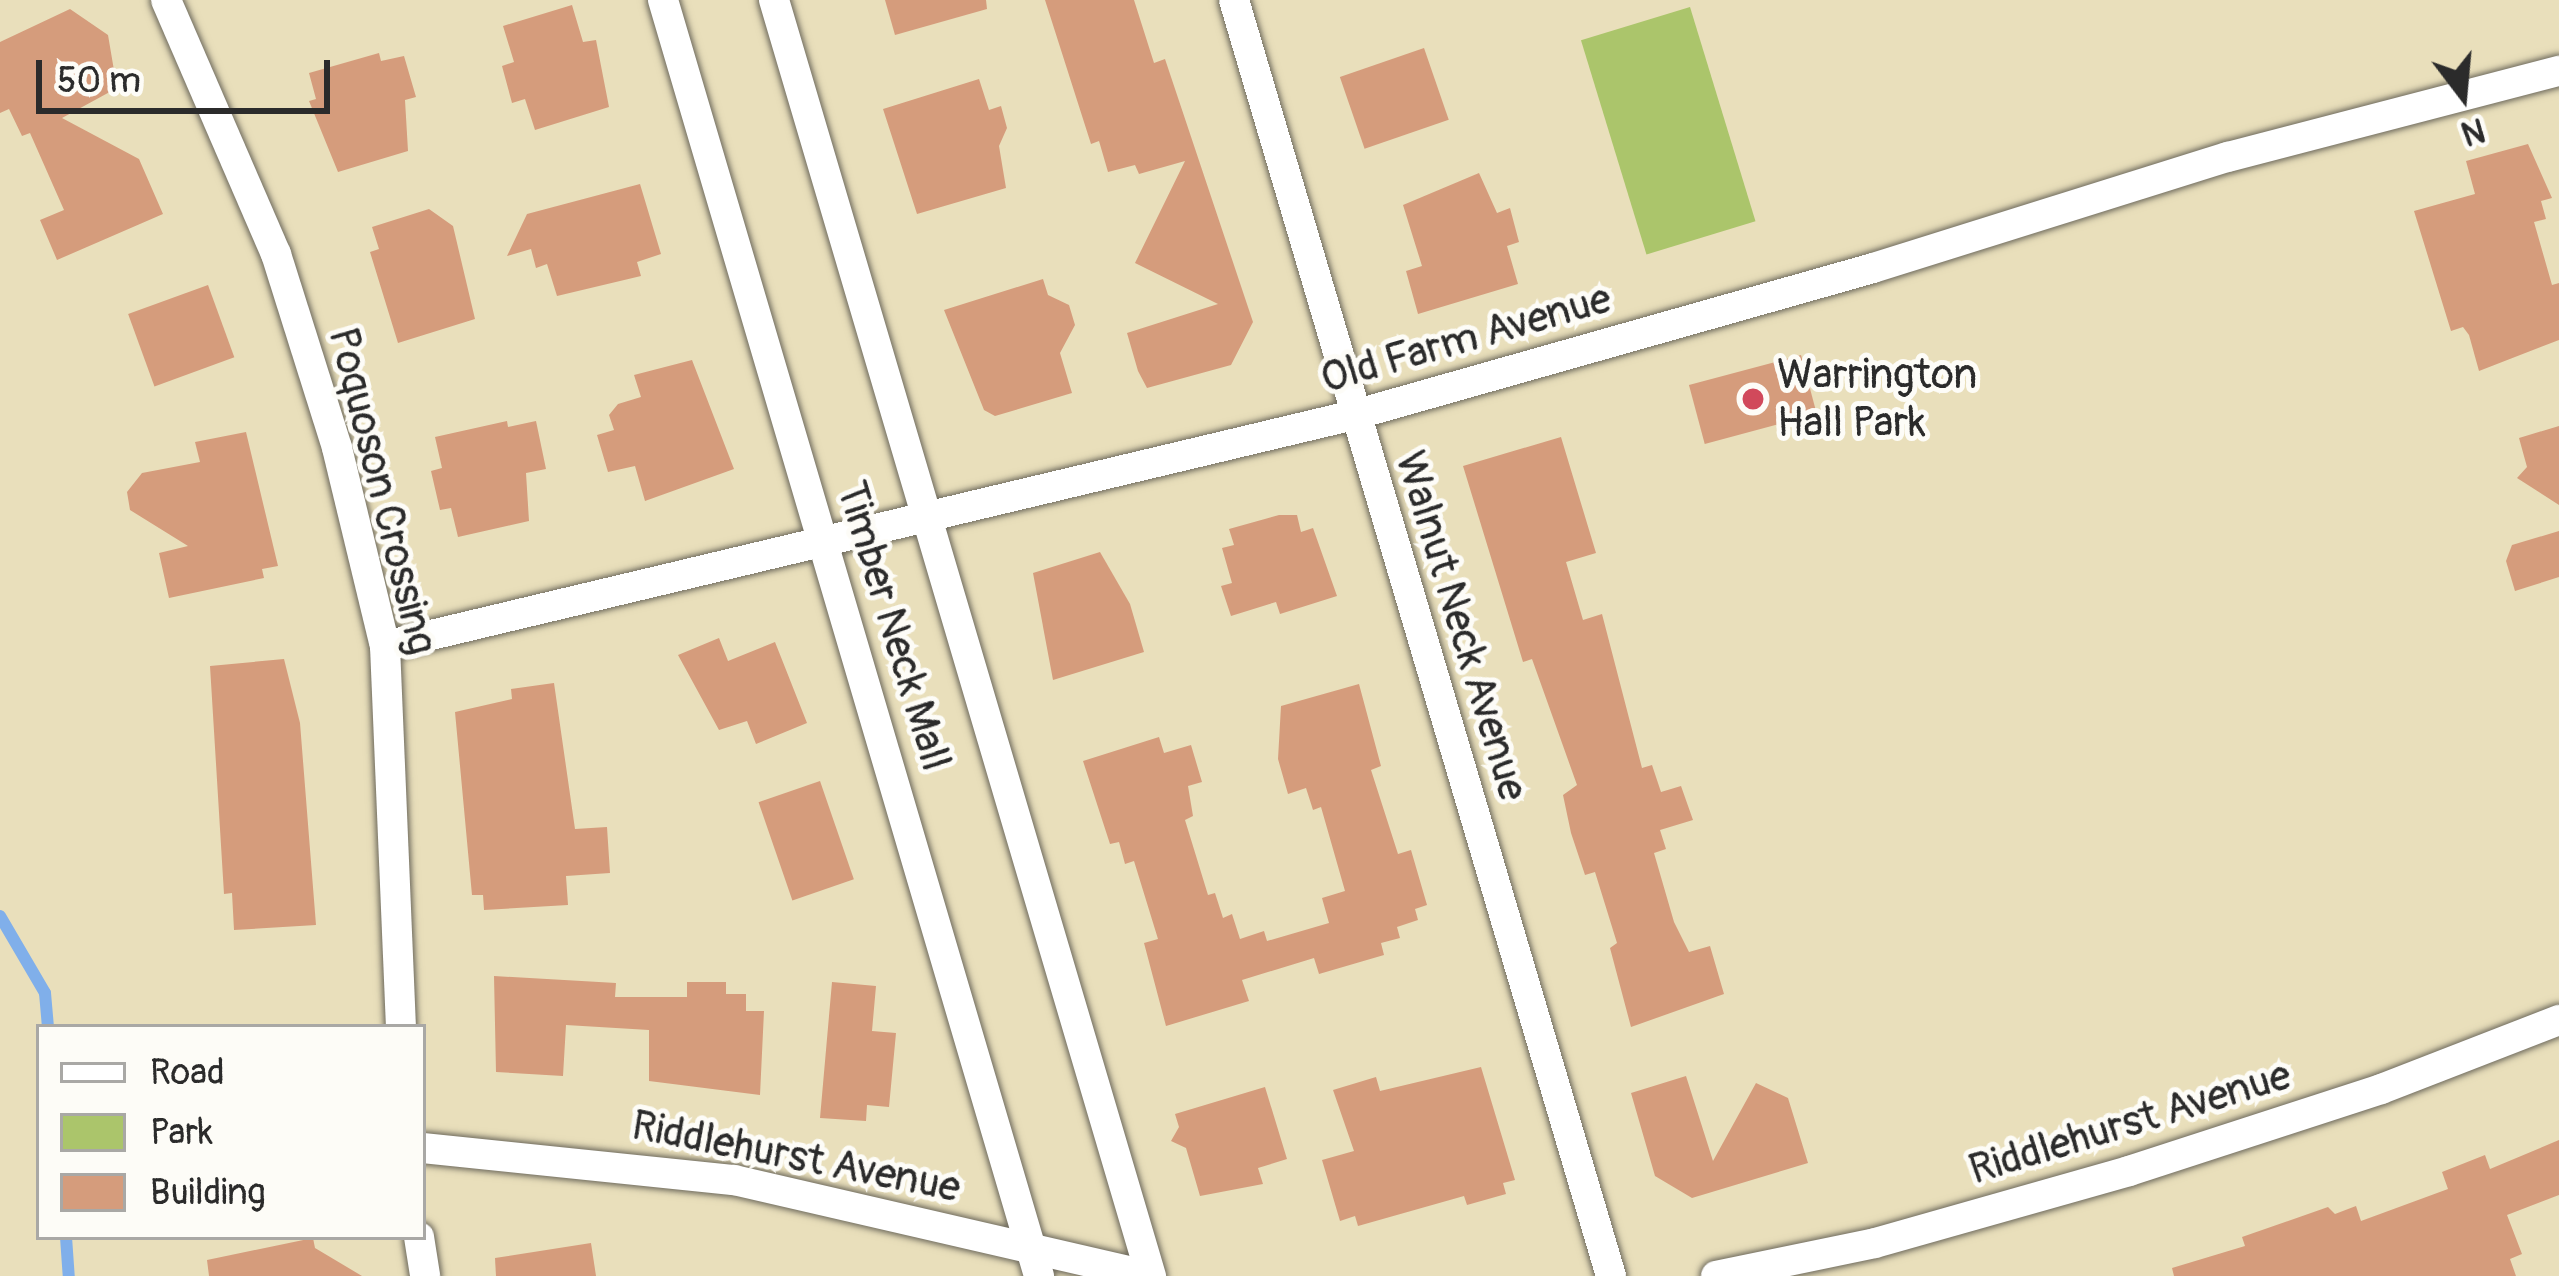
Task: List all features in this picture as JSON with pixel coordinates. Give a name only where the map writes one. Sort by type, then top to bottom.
[{"type":"street","name":"Poquoson Crossing","points":[[166,0],[276,254],[337,448],[385,646],[401,1024]]},
{"type":"street","name":"Timber Neck Mall","points":[[663,0],[1037,1263]]},
{"type":"street","name":"Timber Neck Mall","points":[[774,0],[1150,1276]]},
{"type":"street","name":"Walnut Neck Avenue","points":[[1234,0],[1611,1276]]},
{"type":"street","name":"Old Farm Avenue","points":[[385,646],[1354,415],[1873,268],[2228,157],[2559,71]]},
{"type":"street","name":"Riddlehurst Avenue","points":[[1716,1276],[1875,1243],[2128,1171],[2381,1089],[2559,1020]]},
{"type":"street","name":"Riddlehurst Avenue","points":[[426,1148],[734,1180],[1037,1263],[1150,1276]]},
{"type":"street","points":[[419,1240],[425,1276]]},
{"type":"green space","points":[[1690,7],[1755,221],[1646,255],[1581,40]]},
{"type":"building","points":[[885,0],[986,0],[987,9],[895,35]]},
{"type":"building","points":[[1045,0],[1134,0],[1154,63],[1165,59],[1253,322],[1231,365],[1147,388],[1138,371],[1127,333],[1218,304],[1135,263],[1185,161],[1139,174],[1135,165],[1108,172],[1099,141],[1091,144]]},
{"type":"building","points":[[572,5],[583,42],[596,40],[609,107],[535,130],[525,99],[512,103],[502,66],[514,62],[503,26]]},
{"type":"building","points":[[70,9],[108,35],[117,88],[62,118],[139,159],[163,214],[57,260],[40,220],[64,210],[30,133],[22,136],[9,109],[0,113],[0,42]]},
{"type":"building","points":[[1424,48],[1449,120],[1365,149],[1340,77]]},
{"type":"building","points":[[379,53],[381,61],[404,56],[416,97],[405,100],[408,151],[338,172],[309,101],[316,99],[309,73]]},
{"type":"building","points":[[979,79],[989,110],[1001,106],[1007,128],[999,146],[1006,188],[917,214],[883,109]]},
{"type":"building","points":[[2528,144],[2552,198],[2541,201],[2546,219],[2534,222],[2552,285],[2559,283],[2559,340],[2479,371],[2469,335],[2463,327],[2451,331],[2414,211],[2475,194],[2466,161]]},
{"type":"building","points":[[1479,173],[1497,213],[1510,208],[1519,242],[1507,246],[1518,284],[1418,314],[1406,271],[1422,266],[1403,205]]},
{"type":"building","points":[[640,184],[661,254],[637,262],[641,276],[557,296],[547,264],[536,268],[531,249],[507,256],[527,214]]},
{"type":"building","points":[[429,209],[453,226],[475,319],[398,343],[370,252],[379,249],[372,227]]},
{"type":"building","points":[[1043,279],[1048,295],[1069,305],[1075,325],[1060,353],[1072,393],[995,416],[984,410],[944,310]]},
{"type":"building","points":[[208,285],[234,357],[154,386],[128,314]]},
{"type":"building","name":"Warrington Hall Park","points":[[1801,355],[1817,414],[1705,444],[1689,385]]},
{"type":"building","points":[[692,360],[734,469],[645,501],[635,466],[608,472],[597,435],[614,430],[609,415],[618,404],[641,397],[634,375]]},
{"type":"building","points":[[507,421],[508,427],[536,421],[546,469],[526,473],[529,521],[458,537],[451,508],[440,510],[431,471],[442,468],[435,437]]},
{"type":"building","points":[[2559,426],[2559,505],[2517,478],[2527,467],[2519,438]]},
{"type":"building","points":[[246,432],[278,566],[262,569],[264,578],[169,598],[159,553],[188,546],[130,510],[127,492],[142,473],[200,462],[195,442]]},
{"type":"building","points":[[1561,437],[1596,553],[1566,562],[1583,620],[1602,614],[1642,768],[1652,765],[1661,792],[1681,786],[1693,820],[1660,830],[1666,849],[1654,853],[1674,922],[1689,952],[1710,946],[1724,994],[1631,1027],[1610,948],[1617,943],[1595,872],[1585,875],[1571,833],[1563,795],[1577,785],[1532,659],[1523,662],[1463,466]]},
{"type":"building","points":[[1279,515],[1297,515],[1301,532],[1313,528],[1337,596],[1280,614],[1276,602],[1231,616],[1221,586],[1232,583],[1222,548],[1234,545],[1229,529]]},
{"type":"building","points":[[2559,531],[2559,577],[2515,591],[2506,561],[2512,545]]},
{"type":"building","points":[[1100,552],[1130,604],[1144,652],[1053,680],[1033,573]]},
{"type":"building","points":[[719,638],[728,661],[775,642],[807,723],[756,744],[747,721],[719,730],[678,655]]},
{"type":"building","points":[[284,659],[300,723],[316,925],[234,930],[232,893],[224,894],[210,666]]},
{"type":"building","points":[[554,683],[575,829],[607,827],[610,873],[566,876],[568,905],[484,910],[483,895],[472,895],[455,712],[512,699],[511,689]]},
{"type":"building","points":[[1359,684],[1381,766],[1371,770],[1398,854],[1411,850],[1427,905],[1415,909],[1418,920],[1397,927],[1400,938],[1381,943],[1384,955],[1319,974],[1314,958],[1242,980],[1249,1001],[1166,1026],[1144,943],[1158,939],[1134,861],[1125,864],[1119,842],[1110,844],[1083,761],[1159,737],[1164,753],[1191,745],[1202,782],[1188,786],[1193,816],[1185,820],[1208,895],[1215,893],[1223,918],[1232,914],[1240,939],[1264,931],[1267,941],[1329,923],[1322,898],[1345,891],[1321,807],[1313,810],[1306,788],[1288,794],[1278,759],[1281,706]]},
{"type":"building","points":[[820,781],[854,879],[792,900],[759,802]]},
{"type":"building","points":[[494,976],[616,983],[615,997],[687,997],[687,982],[726,982],[726,994],[746,994],[746,1011],[764,1011],[760,1095],[649,1081],[649,1030],[566,1025],[563,1076],[496,1072]]},
{"type":"building","points":[[832,982],[876,986],[872,1031],[896,1033],[889,1107],[867,1105],[866,1121],[820,1118]]},
{"type":"building","points":[[1481,1067],[1515,1180],[1503,1183],[1506,1194],[1467,1205],[1464,1196],[1358,1226],[1355,1216],[1340,1221],[1322,1160],[1354,1151],[1333,1090],[1376,1077],[1380,1091]]},
{"type":"building","points":[[1686,1076],[1713,1161],[1756,1083],[1788,1098],[1808,1163],[1692,1198],[1655,1176],[1631,1093]]},
{"type":"building","points":[[1265,1087],[1287,1159],[1258,1168],[1263,1184],[1200,1196],[1186,1148],[1171,1141],[1179,1127],[1175,1114]]},
{"type":"building","points":[[2559,1140],[2559,1195],[2507,1215],[2522,1254],[2510,1259],[2516,1276],[2174,1276],[2172,1268],[2245,1246],[2242,1237],[2328,1207],[2335,1214],[2356,1206],[2361,1221],[2448,1189],[2442,1172],[2485,1155],[2490,1169]]},
{"type":"building","points":[[313,1240],[315,1248],[362,1276],[209,1276],[207,1260]]},
{"type":"building","points":[[591,1243],[596,1276],[496,1276],[495,1258]]},
{"type":"waterway","points":[[0,916],[45,993],[48,1024]]},
{"type":"waterway","points":[[66,1240],[69,1276]]},
{"type":"place","name":"Warrington Hall Park","points":[[1753,399]]}]
